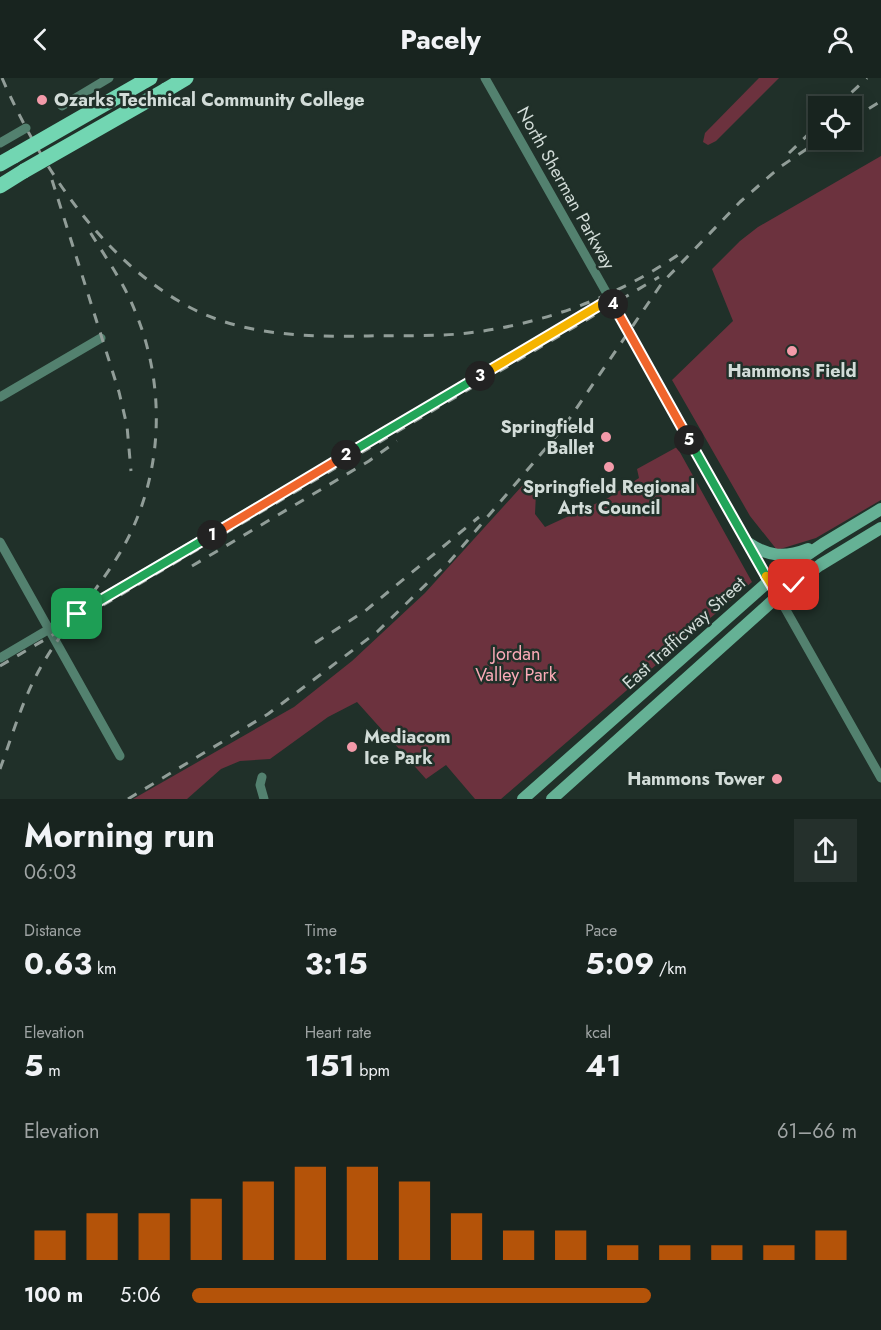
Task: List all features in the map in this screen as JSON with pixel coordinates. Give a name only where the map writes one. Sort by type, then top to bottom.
[{"type":"main road","points":[[0,164],[150,78]]},
{"type":"main road","points":[[0,186],[186,78]]},
{"type":"main road","name":"East Trafficway Street","points":[[523,799],[769,581],[881,509]]},
{"type":"main road","name":"East Trafficway Street","points":[[552,799],[778,596],[820,565],[881,528]]},
{"type":"main road","points":[[748,543],[762,552],[778,556],[796,554],[824,544]]},
{"type":"street","points":[[62,106],[110,78]]},
{"type":"street","name":"North Sherman Parkway","points":[[485,78],[881,778]]},
{"type":"street","points":[[0,143],[26,128]]},
{"type":"street","points":[[0,658],[610,299]]},
{"type":"street","points":[[0,397],[101,338]]},
{"type":"street","points":[[0,542],[120,756]]},
{"type":"street","points":[[262,777],[260,785],[264,799]]},
{"type":"green space","points":[[759,78],[779,78],[716,141],[708,145],[703,142],[705,133]]},
{"type":"green space","name":"Hammons Field","points":[[881,156],[881,500],[816,538],[777,550],[750,516],[672,380],[733,321],[712,269],[758,227]]},
{"type":"green space","name":"Jordan Valley Park","points":[[677,447],[752,582],[501,799],[475,799],[446,765],[426,779],[357,702],[328,717],[270,759],[240,761],[221,769],[187,799],[133,799],[294,707],[352,661],[425,593],[522,486],[536,493],[535,514],[545,527],[608,498],[639,478],[637,469]]},
{"type":"railway","points":[[2,78],[35,145],[78,209],[102,238],[129,265],[159,288],[191,308],[233,324],[278,333],[323,336],[443,335],[497,329],[554,315],[609,294],[661,266],[685,250]]},
{"type":"railway","points":[[848,96],[867,78]]},
{"type":"railway","points":[[862,113],[881,101]]},
{"type":"railway","points":[[789,153],[808,135]]},
{"type":"railway","points":[[128,799],[268,714],[377,632],[450,561],[563,428],[662,283],[740,202],[780,167],[808,148]]},
{"type":"railway","points":[[52,180],[119,392],[127,426],[131,471]]},
{"type":"railway","points":[[0,769],[36,676],[55,645],[118,556],[133,528],[152,467],[156,436],[156,404],[153,372],[146,341],[126,290],[90,232]]},
{"type":"railway","points":[[0,666],[659,277]]},
{"type":"railway","points":[[192,566],[369,461],[397,441]]},
{"type":"railway","points":[[315,643],[365,611],[479,517]]},
{"type":"place","name":"Ozarks Technical Community College","points":[[42,100]]},
{"type":"place","name":"Hammons Field","points":[[792,351]]},
{"type":"place","name":"Springfield Ballet","points":[[606,437]]},
{"type":"place","name":"Springfield Regional Arts Council","points":[[609,467]]},
{"type":"place","name":"Mediacom Ice Park","points":[[352,747]]},
{"type":"place","name":"Hammons Tower","points":[[777,779]]},
{"type":"route","points":[[77,614],[610,299],[778,596],[794,585]]}]
